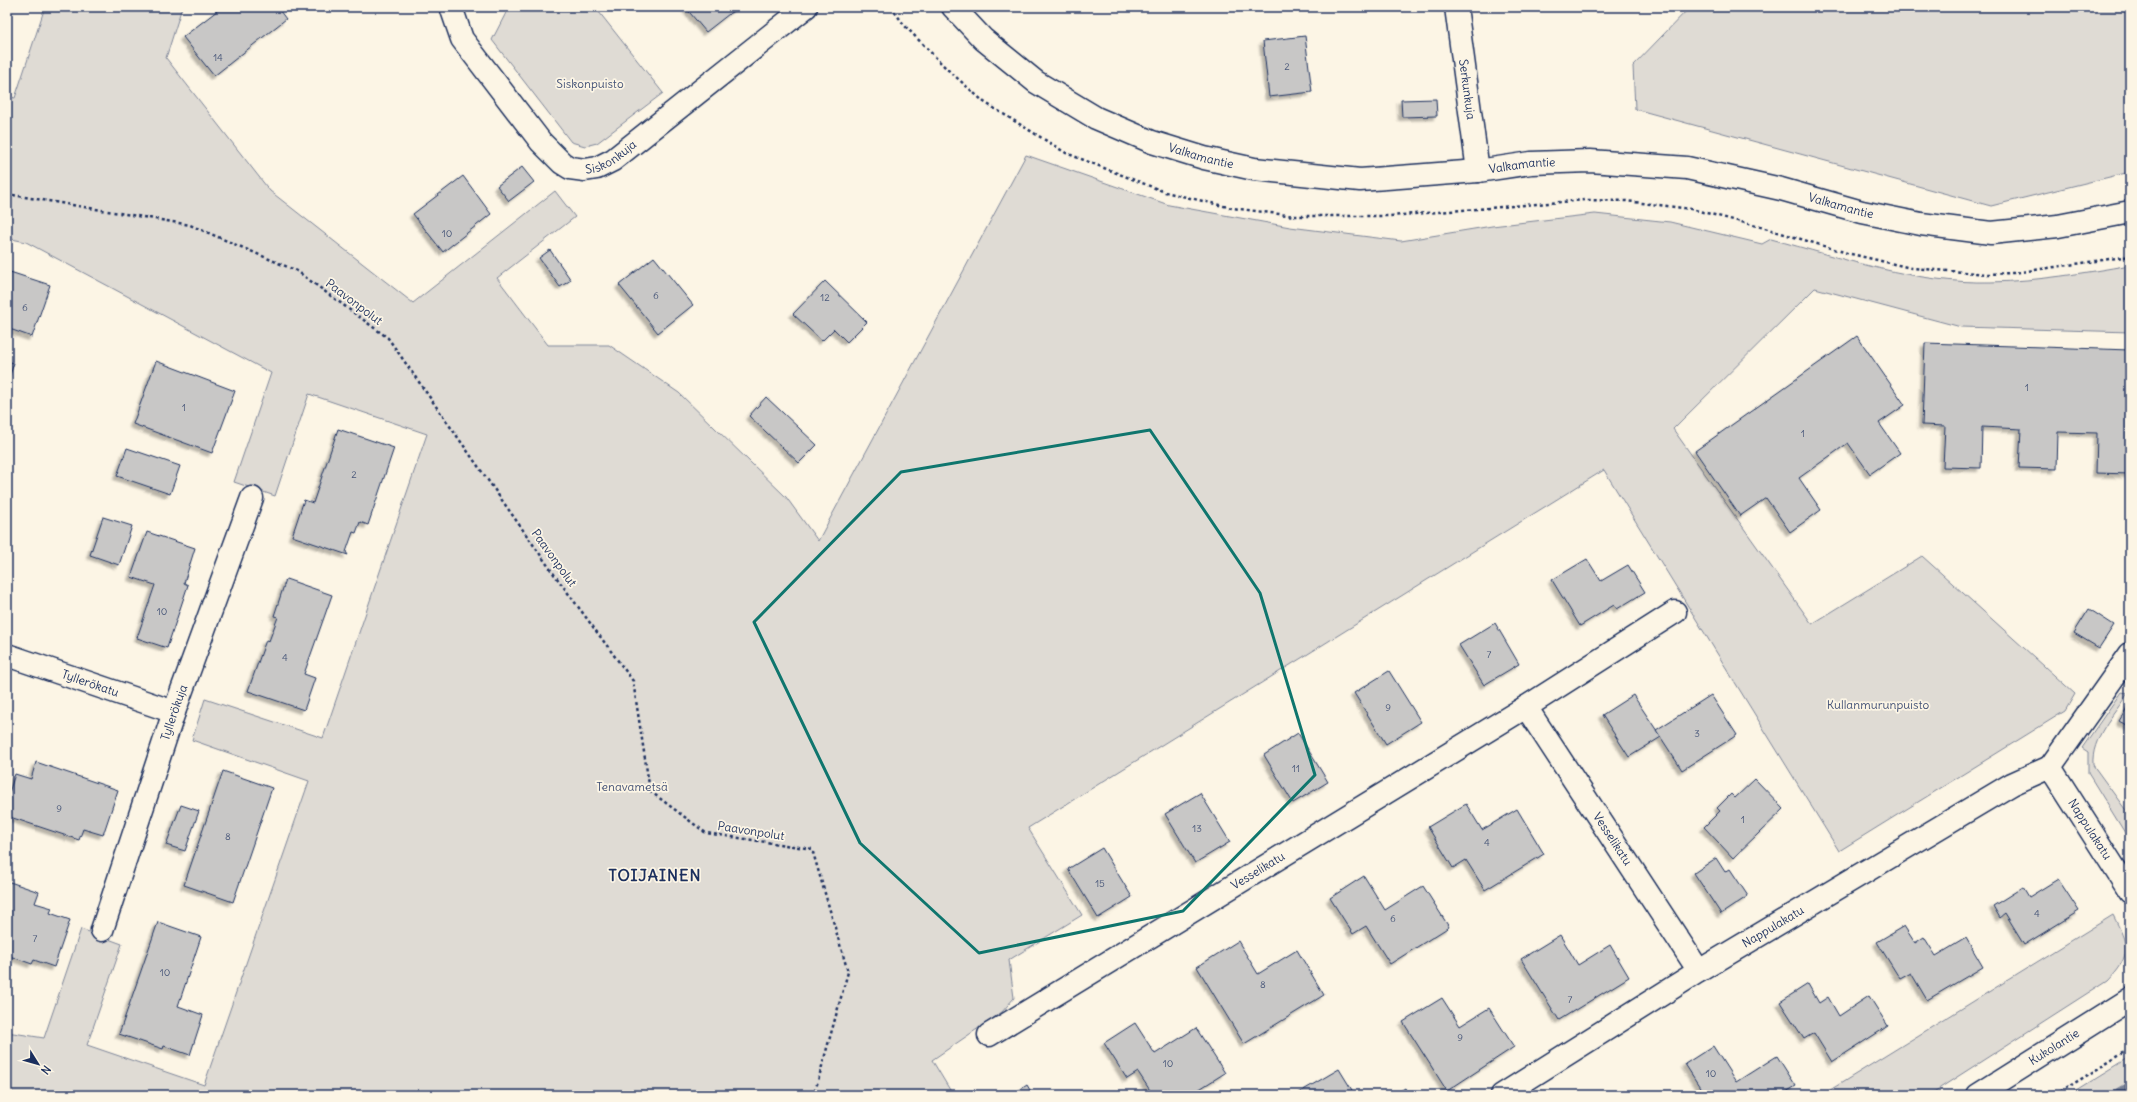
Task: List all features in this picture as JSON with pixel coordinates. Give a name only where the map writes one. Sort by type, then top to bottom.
[{"type":"street","name":"Siskonkuja","points":[[451,7],[462,39],[541,142],[570,168],[585,170],[597,168],[613,160],[806,7]]},
{"type":"street","name":"Valkamantie","points":[[953,7],[983,39],[1036,82],[1096,118],[1152,142],[1204,158],[1254,169],[1360,180],[1478,171],[1531,163],[1590,161],[1687,168],[1781,189],[1862,212],[1922,224],[1991,233],[2058,226],[2130,212]]},
{"type":"street","name":"Serkunkuja","points":[[1456,7],[1478,171]]},
{"type":"street","name":"Tyllerökuja","points":[[102,930],[174,712],[252,498]]},
{"type":"street","name":"Vesselikatu","points":[[989,1035],[1526,707],[1675,612]]},
{"type":"street","points":[[2050,767],[2130,654]]},
{"type":"street","name":"Tyllerökatu","points":[[7,655],[174,712]]},
{"type":"street","name":"Vesselikatu","points":[[1526,707],[1699,971]]},
{"type":"street","name":"Nappulakatu","points":[[1502,1095],[1699,971],[2012,784],[2050,767],[2130,892]]},
{"type":"street","name":"Kukolantie","points":[[1978,1095],[2130,999]]},
{"type":"path","name":"Paavonpolut","points":[[7,194],[190,225],[297,271],[388,338],[551,570],[633,681],[650,791],[706,833],[812,849],[848,972],[814,1095]]},
{"type":"path","points":[[2055,1095],[2130,1049]]},
{"type":"highlighted area","points":[[1150,430],[1260,593],[1315,775],[1183,911],[979,953],[860,843],[754,622],[901,472]]},
{"type":"green space","name":"Tenavametsä","points":[[45,7],[182,7],[166,58],[270,191],[413,303],[555,191],[575,217],[497,278],[548,345],[609,345],[679,393],[786,497],[818,541],[1026,155],[1169,205],[1290,227],[1401,241],[1492,226],[1595,214],[1670,222],[1762,244],[1771,239],[1880,268],[1935,279],[1963,282],[2026,280],[2078,274],[2130,265],[2130,332],[1961,327],[1815,288],[1673,429],[1812,624],[1922,556],[2075,694],[2065,711],[1839,851],[1604,470],[1028,828],[1082,915],[1009,960],[1014,998],[1002,1012],[932,1060],[953,1095],[7,1095],[7,1032],[44,1038],[81,929],[122,944],[87,1045],[204,1085],[309,781],[192,740],[205,699],[323,738],[427,434],[309,394],[275,496],[234,482],[271,373],[26,242],[7,238],[7,96],[15,98]]},
{"type":"green space","name":"Siskonpuisto","points":[[509,7],[595,7],[663,93],[597,143],[585,146],[571,142],[492,40]]},
{"type":"green space","points":[[1690,7],[2130,7],[2130,172],[1991,206],[1635,109],[1633,66]]},
{"type":"green space","points":[[2121,692],[2128,693],[2104,727],[2093,755],[2093,765],[2130,816],[2130,841],[2088,773],[2088,752],[2082,748]]},
{"type":"green space","points":[[2113,915],[2122,934],[2126,949],[2125,956],[2121,963],[2108,980],[1929,1095],[1822,1095]]},
{"type":"green space","points":[[2130,1057],[2130,1095],[2069,1095]]},
{"type":"building","points":[[222,7],[277,7],[286,19],[214,76],[183,37]]},
{"type":"building","points":[[685,7],[738,7],[706,32]]},
{"type":"building","points":[[1305,36],[1312,92],[1269,97],[1263,41]]},
{"type":"building","points":[[1436,99],[1437,116],[1402,117],[1401,100]]},
{"type":"building","points":[[522,167],[534,182],[509,201],[497,186]]},
{"type":"building","points":[[463,176],[491,214],[443,252],[413,214]]},
{"type":"building","points":[[550,250],[571,280],[560,287],[539,258]]},
{"type":"building","points":[[654,257],[693,305],[658,333],[619,285]]},
{"type":"building","points":[[7,271],[50,285],[32,337],[7,328]]},
{"type":"building","points":[[825,281],[867,322],[847,342],[834,329],[822,341],[793,314]]},
{"type":"building","points":[[1857,336],[1905,405],[1879,423],[1900,453],[1870,474],[1848,443],[1799,478],[1821,510],[1790,532],[1766,498],[1740,516],[1695,451]]},
{"type":"building","points":[[1925,343],[2130,350],[2130,474],[2096,473],[2097,433],[2058,432],[2057,469],[2019,468],[2021,429],[1982,427],[1981,468],[1943,467],[1945,426],[1922,425]]},
{"type":"building","points":[[7,361],[14,363],[7,384]]},
{"type":"building","points":[[156,361],[235,391],[212,453],[133,424]]},
{"type":"building","points":[[766,397],[817,445],[799,463],[749,416]]},
{"type":"building","points":[[338,429],[394,448],[368,525],[360,522],[356,533],[353,532],[346,552],[348,555],[292,536],[304,500],[313,503]]},
{"type":"building","points":[[127,448],[180,466],[170,494],[117,476]]},
{"type":"building","points":[[103,517],[132,526],[119,565],[90,555]]},
{"type":"building","points":[[147,532],[195,548],[184,583],[188,585],[167,648],[137,638],[155,585],[131,577]]},
{"type":"building","points":[[1587,559],[1601,581],[1628,565],[1645,592],[1617,609],[1614,605],[1580,626],[1552,580]]},
{"type":"building","points":[[286,579],[332,595],[304,674],[315,678],[304,710],[248,691],[266,640],[269,641],[278,617],[274,616]]},
{"type":"building","points":[[2089,609],[2114,625],[2099,648],[2074,633]]},
{"type":"building","points":[[1495,623],[1519,664],[1484,685],[1459,645]]},
{"type":"building","points":[[1389,671],[1421,722],[1386,744],[1354,693]]},
{"type":"building","points":[[1633,695],[1661,737],[1629,757],[1602,715]]},
{"type":"building","points":[[1711,695],[1737,735],[1682,770],[1656,730]]},
{"type":"building","points":[[2130,703],[2130,728],[2119,721]]},
{"type":"building","points":[[1298,733],[1328,782],[1293,803],[1264,755]]},
{"type":"building","points":[[36,762],[118,790],[103,835],[83,829],[79,840],[7,816],[7,799],[15,774],[31,779]]},
{"type":"building","points":[[223,771],[272,788],[233,902],[184,885]]},
{"type":"building","points":[[1755,779],[1784,809],[1733,858],[1704,827],[1720,811],[1717,808],[1731,794],[1735,798]]},
{"type":"building","points":[[1200,793],[1230,842],[1195,863],[1165,814]]},
{"type":"building","points":[[1466,804],[1482,830],[1517,809],[1544,854],[1485,890],[1466,860],[1453,868],[1428,827]]},
{"type":"building","points":[[181,805],[199,811],[185,851],[166,845]]},
{"type":"building","points":[[1102,848],[1132,897],[1098,918],[1068,869]]},
{"type":"building","points":[[1716,858],[1725,872],[1730,869],[1748,896],[1721,914],[1694,873]]},
{"type":"building","points":[[1364,876],[1385,910],[1423,886],[1449,927],[1390,964],[1366,926],[1353,934],[1330,898]]},
{"type":"building","points":[[2058,879],[2079,911],[2024,945],[2005,914],[2000,918],[1993,906],[2023,887],[2029,897]]},
{"type":"building","points":[[7,881],[39,892],[35,903],[52,908],[50,913],[70,920],[54,967],[34,960],[32,964],[7,955]]},
{"type":"building","points":[[158,922],[201,937],[178,1006],[203,1015],[190,1055],[164,1046],[163,1049],[119,1034]]},
{"type":"building","points":[[1904,926],[1915,943],[1924,937],[1936,956],[1966,938],[1983,967],[1927,1000],[1911,973],[1900,979],[1877,942]]},
{"type":"building","points":[[1560,935],[1578,965],[1610,945],[1629,977],[1559,1020],[1521,959]]},
{"type":"building","points":[[1238,941],[1258,974],[1297,950],[1324,995],[1244,1044],[1197,967]]},
{"type":"building","points":[[1808,984],[1819,1003],[1828,997],[1839,1016],[1869,996],[1888,1026],[1832,1062],[1814,1033],[1804,1039],[1780,1002]]},
{"type":"building","points":[[1442,998],[1460,1026],[1489,1008],[1514,1047],[1447,1091],[1403,1022]]},
{"type":"building","points":[[1135,1023],[1155,1054],[1196,1028],[1225,1073],[1190,1095],[1153,1095],[1138,1072],[1127,1079],[1104,1043]]},
{"type":"building","points":[[1713,1046],[1736,1082],[1777,1056],[1796,1086],[1781,1095],[1705,1095],[1685,1064]]},
{"type":"building","points":[[1339,1069],[1355,1095],[1295,1095]]},
{"type":"building","points":[[1027,1085],[1033,1095],[1012,1095]]},
{"type":"building","points":[[1405,1088],[1409,1095],[1394,1095]]},
{"type":"waterway","points":[[2116,1095],[2130,1087]]},
{"type":"district","name":"TOIJAINEN","points":[[655,875]]},
{"type":"park label","name":"Kullanmurunpuisto","points":[[1878,705]]}]
